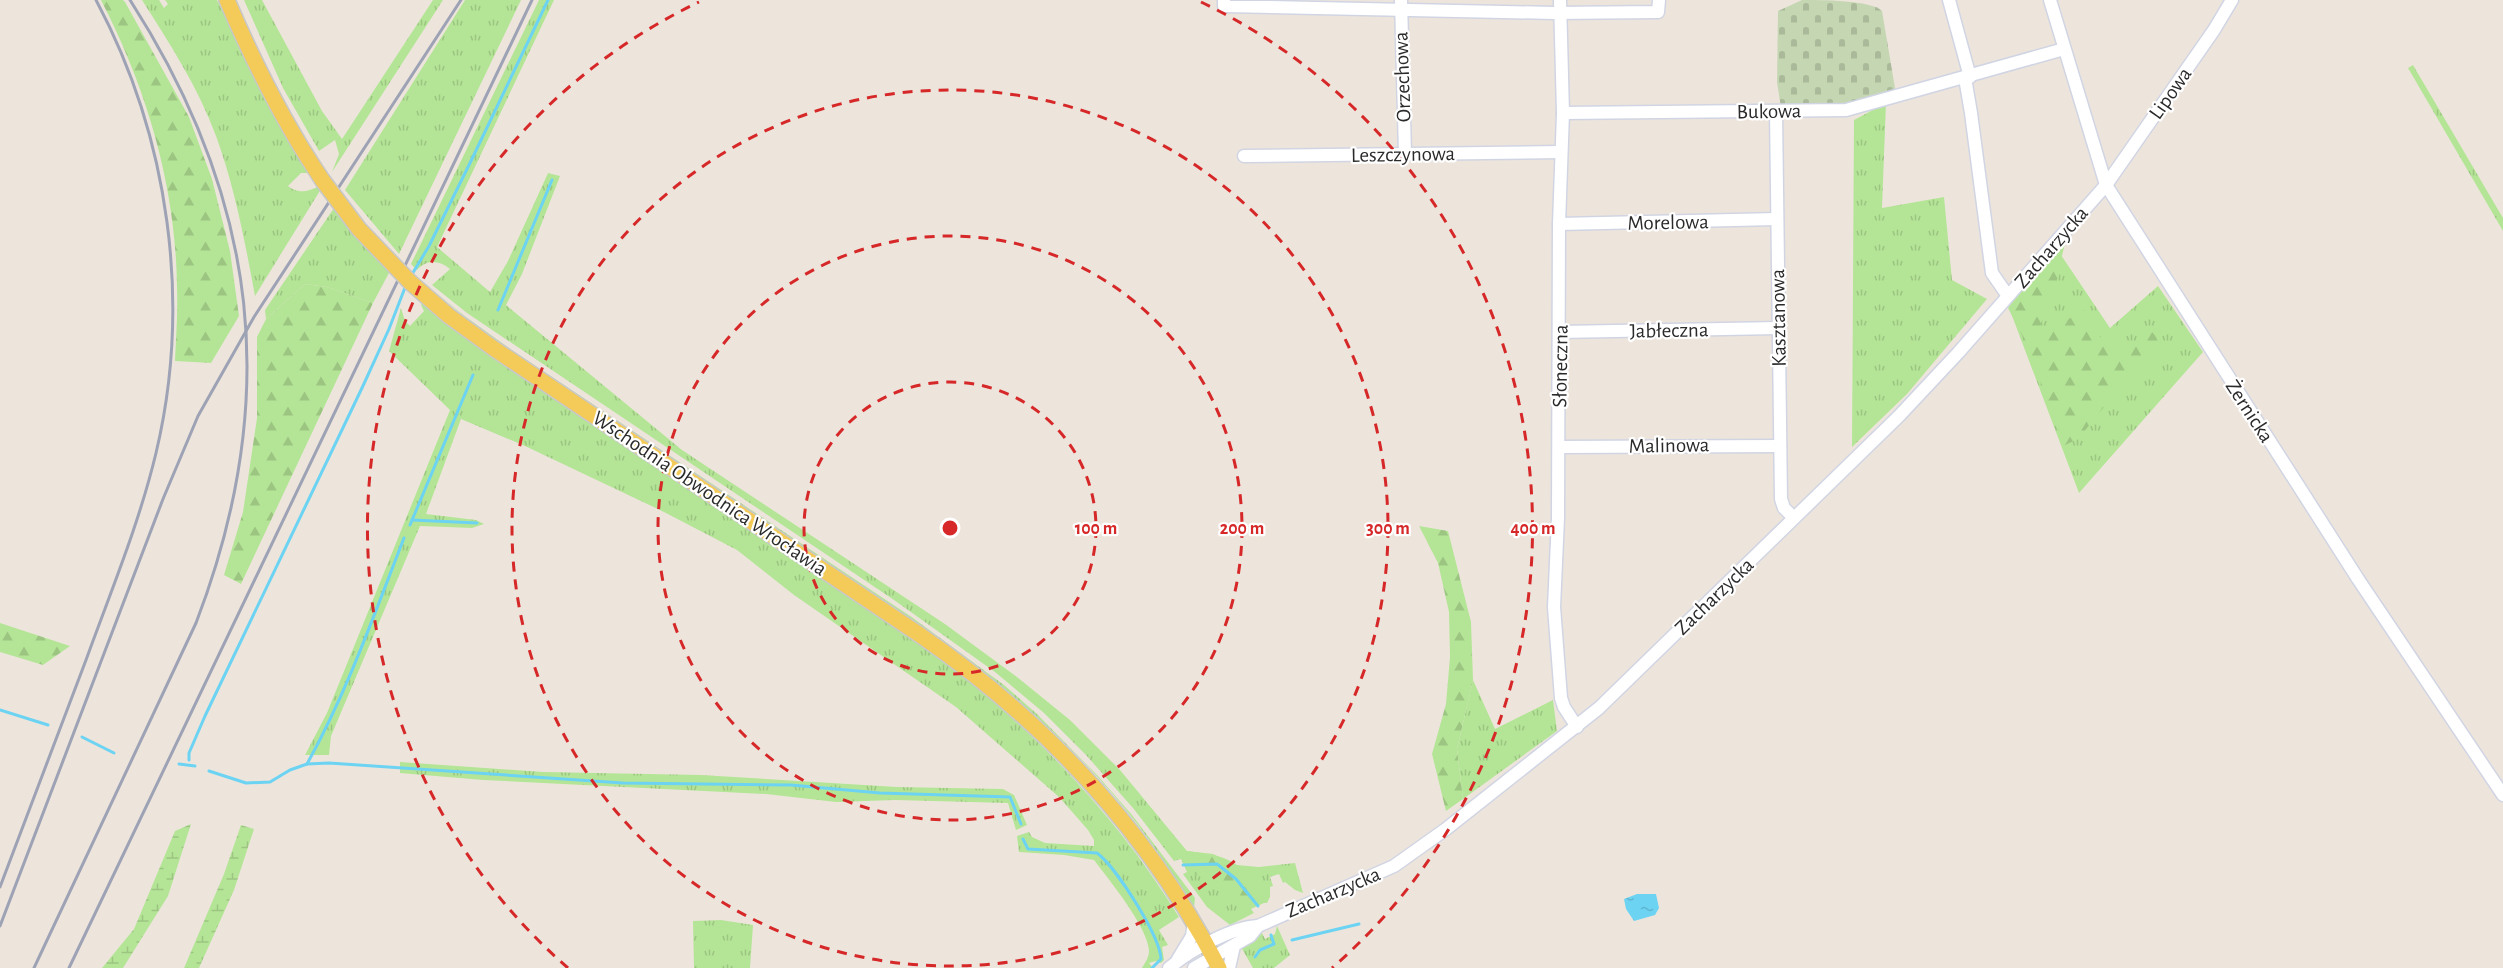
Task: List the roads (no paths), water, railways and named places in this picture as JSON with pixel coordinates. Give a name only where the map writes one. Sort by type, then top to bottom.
[{"type":"main road","name":"Wschodnia Obwodnica Wrocławia","points":[[227,0],[270,93],[296,140],[359,229],[410,282],[449,316],[493,348],[854,589],[948,654],[992,688],[1048,737],[1106,799],[1154,861],[1194,922],[1213,957]]},
{"type":"street","name":"Słoneczna","points":[[1560,0],[1563,113],[1559,224],[1558,518],[1554,607],[1559,686],[1564,707],[1577,727]]},
{"type":"street","points":[[1224,3],[1400,5],[1560,13],[1658,12],[1659,0]]},
{"type":"street","points":[[1949,0],[1967,77],[1992,273],[2008,296]]},
{"type":"street","name":"Żernicka","points":[[2050,0],[2106,185],[2358,579],[2503,795]]},
{"type":"street","name":"Lipowa","points":[[2106,185],[2214,30],[2232,0]]},
{"type":"street","name":"Orzechowa","points":[[1400,5],[1405,154]]},
{"type":"street","name":"Bukowa","points":[[1563,113],[1846,110],[2064,49]]},
{"type":"street","name":"Kasztanowa","points":[[1776,112],[1781,499],[1784,508],[1794,518]]},
{"type":"street","name":"Leszczynowa","points":[[1244,156],[1561,152]]},
{"type":"street","name":"Zacharzycka","points":[[1173,965],[1213,957],[1244,926],[1258,926],[1394,866],[1446,829],[1577,727],[1899,417],[2106,185]]},
{"type":"street","name":"Morelowa","points":[[1559,224],[1777,219]]},
{"type":"street","name":"Jabłeczna","points":[[1560,332],[1778,328]]},
{"type":"street","name":"Malinowa","points":[[1558,447],[1780,446]]},
{"type":"street","points":[[1173,965],[1191,936],[1194,922]]},
{"type":"street","name":"Zacharzycka","points":[[1194,968],[1250,936],[1258,926]]},
{"type":"street","points":[[1229,968],[1234,946]]},
{"type":"water","points":[[1637,894],[1656,894],[1659,908],[1655,915],[1634,921],[1626,909],[1624,899]]},
{"type":"waterway","points":[[411,276],[429,246],[548,0]]},
{"type":"waterway","points":[[498,310],[552,180]]},
{"type":"waterway","points":[[189,760],[189,753],[205,716],[362,388],[406,285]]},
{"type":"waterway","points":[[410,525],[473,375]]},
{"type":"waterway","points":[[412,520],[477,523]]},
{"type":"waterway","points":[[307,764],[335,709],[404,538]]},
{"type":"waterway","points":[[0,710],[48,725]]},
{"type":"waterway","points":[[82,737],[114,753]]},
{"type":"waterway","points":[[209,771],[246,783],[270,782],[290,770],[307,764],[329,763],[623,783],[791,785],[880,793],[1010,797],[1021,824]]},
{"type":"waterway","points":[[179,764],[195,766]]},
{"type":"waterway","points":[[1023,839],[1028,849],[1097,853],[1115,872],[1136,903],[1153,935],[1161,959],[1152,968]]},
{"type":"waterway","points":[[1183,865],[1217,864],[1236,879],[1258,906]]},
{"type":"waterway","points":[[1292,940],[1359,924]]},
{"type":"waterway","points":[[1255,957],[1260,950],[1274,944],[1271,935]]},
{"type":"railway","points":[[0,887],[133,532],[156,453],[167,396],[172,338],[172,279],[167,221],[157,164],[141,107],[121,53],[96,0]]},
{"type":"railway","points":[[34,968],[196,623],[223,540],[240,459],[247,380],[244,303],[230,226],[207,151],[173,75],[130,0]]},
{"type":"railway","points":[[0,926],[163,499],[198,416],[254,317],[461,0]]},
{"type":"railway","points":[[69,968],[532,0]]}]
